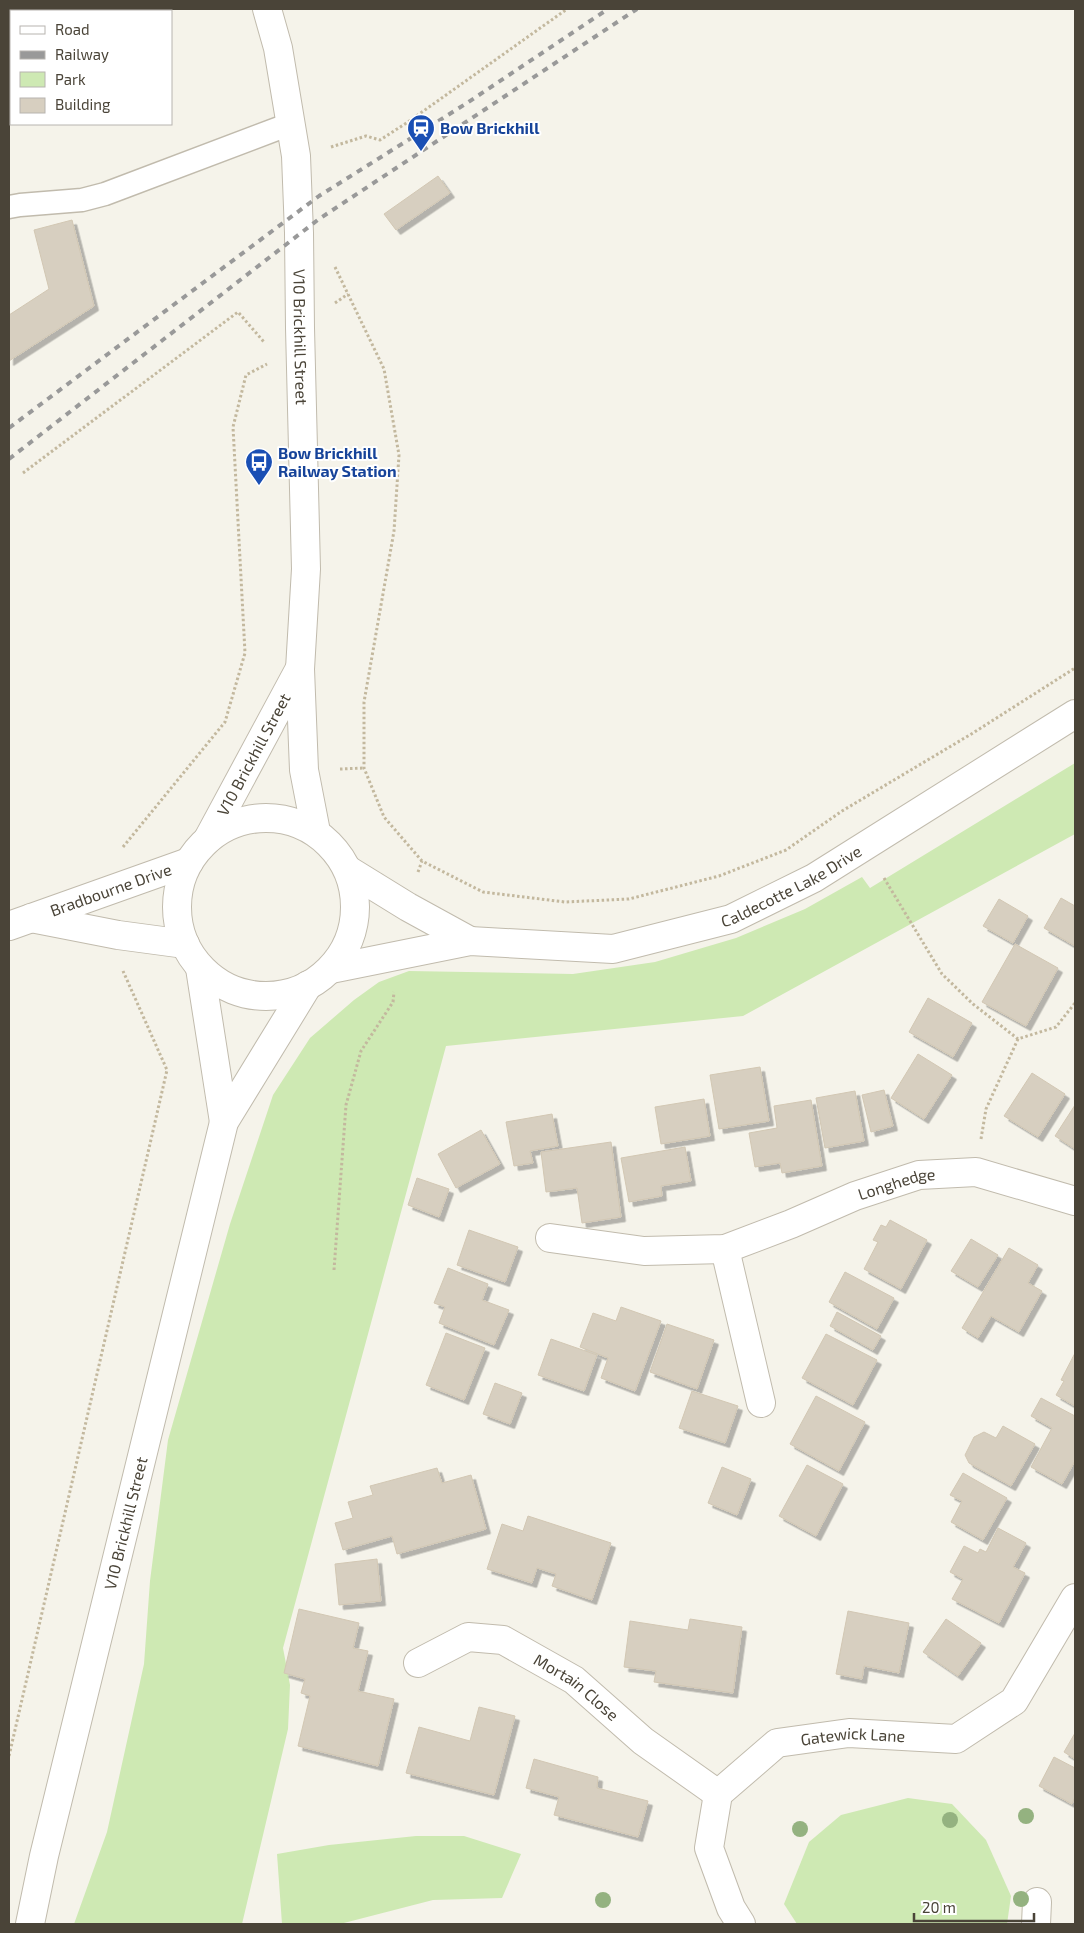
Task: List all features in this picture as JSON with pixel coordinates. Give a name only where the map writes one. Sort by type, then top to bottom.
[{"type":"street","name":"V10 Brickhill Street","points":[[267,9],[278,48],[296,156],[300,233],[300,328],[306,569],[300,669],[304,770],[316,832]]},
{"type":"street","name":"V10 Brickhill Street","points":[[207,840],[300,669]]},
{"type":"street","name":"Caldecotte Lake Drive","points":[[331,969],[470,941],[613,949],[731,918],[814,878],[1075,714]]},
{"type":"street","points":[[260,817],[289,820],[316,832],[335,849],[348,870],[355,896],[355,922],[346,947],[331,969],[308,985],[281,995],[251,995],[224,986],[200,968],[185,944],[177,917],[178,888],[189,862],[207,840],[232,824],[260,817]]},
{"type":"street","name":"Bradbourne Drive","points":[[20,922],[189,862]]},
{"type":"street","name":"Caldecotte Lake Drive","points":[[348,870],[408,908],[470,941]]},
{"type":"street","name":"Bradbourne Drive","points":[[20,922],[185,944]]},
{"type":"street","name":"V10 Brickhill Street","points":[[200,968],[224,1122]]},
{"type":"street","name":"V10 Brickhill Street","points":[[30,1924],[44,1856],[224,1122],[308,985]]},
{"type":"street","name":"Longhedge","points":[[550,1238],[644,1251],[725,1249],[791,1224],[855,1196],[919,1175],[976,1172],[1075,1201]]},
{"type":"street","points":[[725,1249],[761,1403]]},
{"type":"street","name":"Gatewick Lane","points":[[718,1794],[777,1743],[849,1733],[956,1739],[1014,1701],[1075,1598]]},
{"type":"street","name":"Mortain Close","points":[[418,1663],[468,1637],[503,1640],[574,1680],[643,1741],[718,1794]]},
{"type":"street","points":[[718,1794],[709,1848],[731,1908],[741,1924]]},
{"type":"lane","points":[[9,207],[82,200],[105,194],[290,124]]},
{"type":"path","points":[[296,156],[366,136],[380,140],[567,9]]},
{"type":"path","points":[[334,264],[384,369],[399,455],[394,531],[364,702],[364,768],[384,817],[422,861],[483,892],[565,902],[629,899],[719,876],[786,850],[842,811],[973,733],[1075,668]]},
{"type":"path","points":[[23,473],[238,312],[264,342],[300,328],[348,294]]},
{"type":"path","points":[[123,884],[115,857],[225,722],[245,653],[233,427],[246,375],[278,359],[300,328]]},
{"type":"path","points":[[408,908],[422,861]]},
{"type":"path","points":[[884,878],[942,974],[973,1004],[1018,1039]]},
{"type":"path","points":[[9,1756],[167,1070],[114,950],[118,935]]},
{"type":"path","points":[[334,1270],[346,1105],[361,1051],[393,1002],[394,955]]},
{"type":"path","points":[[976,1172],[986,1109],[1018,1039],[1056,1027],[1075,1002]]},
{"type":"green space","points":[[1075,763],[1075,834],[743,1016],[446,1046],[283,1648],[290,1685],[288,1729],[242,1924],[74,1924],[107,1832],[144,1664],[150,1581],[168,1440],[230,1224],[273,1095],[310,1038],[354,1000],[379,982],[409,971],[573,974],[655,962],[736,938],[805,909],[862,877],[870,888]]},
{"type":"green space","points":[[908,1798],[952,1804],[986,1840],[1011,1896],[1007,1924],[797,1924],[784,1904],[809,1842],[841,1815]]},
{"type":"green space","points":[[416,1836],[464,1836],[521,1854],[502,1898],[433,1900],[340,1924],[282,1924],[277,1854],[329,1845]]},
{"type":"building","points":[[438,176],[450,193],[396,230],[384,214]]},
{"type":"building","points":[[72,220],[94,306],[9,361],[9,315],[49,289],[34,230]]},
{"type":"building","points":[[1061,898],[1075,906],[1075,946],[1044,928]]},
{"type":"building","points":[[999,899],[1028,916],[1013,943],[983,926]]},
{"type":"building","points":[[1015,944],[1058,968],[1026,1026],[982,1002]]},
{"type":"building","points":[[928,998],[972,1023],[953,1057],[909,1032]]},
{"type":"building","points":[[918,1054],[952,1075],[924,1119],[891,1098]]},
{"type":"building","points":[[760,1067],[769,1121],[719,1129],[710,1075]]},
{"type":"building","points":[[1032,1073],[1065,1094],[1038,1137],[1004,1116]]},
{"type":"building","points":[[884,1090],[893,1126],[871,1132],[862,1095]]},
{"type":"building","points":[[855,1091],[864,1141],[825,1148],[816,1098]]},
{"type":"building","points":[[704,1099],[710,1136],[661,1144],[655,1107]]},
{"type":"building","points":[[811,1100],[822,1166],[782,1173],[780,1163],[755,1167],[749,1133],[777,1128],[774,1106]]},
{"type":"building","points":[[1075,1105],[1075,1149],[1055,1136]]},
{"type":"building","points":[[552,1114],[558,1146],[530,1151],[533,1163],[514,1166],[506,1122]]},
{"type":"building","points":[[481,1130],[500,1164],[456,1188],[438,1154]]},
{"type":"building","points":[[611,1142],[621,1217],[582,1223],[577,1188],[546,1192],[541,1152]]},
{"type":"building","points":[[685,1147],[691,1181],[661,1186],[662,1196],[629,1202],[621,1158]]},
{"type":"building","points":[[417,1178],[449,1189],[439,1217],[408,1205]]},
{"type":"building","points":[[890,1220],[927,1240],[901,1289],[864,1269],[878,1242],[873,1240],[881,1225],[886,1227]]},
{"type":"building","points":[[469,1230],[518,1247],[505,1282],[457,1265]]},
{"type":"building","points":[[971,1239],[998,1255],[978,1287],[951,1271]]},
{"type":"building","points":[[1009,1248],[1038,1265],[1028,1283],[1042,1291],[1019,1332],[991,1316],[978,1338],[962,1328]]},
{"type":"building","points":[[448,1268],[488,1284],[482,1300],[509,1310],[494,1345],[439,1323],[445,1307],[434,1303]]},
{"type":"building","points":[[845,1272],[894,1298],[877,1329],[829,1302]]},
{"type":"building","points":[[621,1307],[661,1321],[635,1391],[601,1378],[608,1358],[580,1347],[593,1313],[616,1321]]},
{"type":"building","points":[[837,1312],[881,1336],[873,1350],[830,1326]]},
{"type":"building","points":[[667,1324],[714,1340],[697,1389],[650,1372]]},
{"type":"building","points":[[446,1333],[485,1348],[464,1400],[426,1385]]},
{"type":"building","points":[[826,1334],[877,1360],[853,1405],[802,1378]]},
{"type":"building","points":[[551,1339],[597,1355],[584,1391],[538,1375]]},
{"type":"building","points":[[1075,1353],[1075,1406],[1056,1395],[1064,1381],[1061,1380]]},
{"type":"building","points":[[495,1383],[522,1393],[510,1424],[483,1414]]},
{"type":"building","points":[[692,1391],[738,1406],[725,1443],[679,1428]]},
{"type":"building","points":[[816,1396],[865,1422],[839,1471],[790,1444]]},
{"type":"building","points":[[1041,1398],[1075,1416],[1075,1461],[1062,1484],[1031,1467],[1052,1428],[1031,1416]]},
{"type":"building","points":[[1003,1426],[1035,1444],[1011,1486],[969,1463],[965,1455],[974,1437],[984,1432],[996,1438]]},
{"type":"building","points":[[807,1465],[843,1484],[816,1536],[779,1516]]},
{"type":"building","points":[[722,1467],[751,1479],[737,1515],[708,1503]]},
{"type":"building","points":[[437,1468],[442,1483],[471,1475],[486,1529],[397,1554],[392,1536],[343,1550],[335,1523],[353,1518],[348,1502],[373,1495],[370,1486]]},
{"type":"building","points":[[963,1473],[1007,1498],[983,1540],[951,1522],[962,1501],[950,1495]]},
{"type":"building","points":[[528,1516],[611,1543],[592,1600],[552,1586],[556,1574],[537,1568],[532,1583],[487,1569],[502,1524],[523,1531]]},
{"type":"building","points":[[998,1528],[1026,1543],[1013,1567],[1025,1573],[999,1623],[952,1599],[963,1579],[950,1572],[964,1546],[978,1553],[980,1549],[986,1552]]},
{"type":"building","points":[[377,1559],[381,1601],[339,1605],[335,1564]]},
{"type":"building","points":[[299,1609],[359,1623],[353,1648],[368,1651],[358,1691],[394,1699],[378,1766],[298,1746],[310,1696],[301,1693],[305,1679],[284,1673]]},
{"type":"building","points":[[848,1611],[909,1623],[899,1673],[864,1666],[862,1679],[836,1674]]},
{"type":"building","points":[[690,1619],[742,1627],[733,1693],[654,1682],[656,1671],[624,1667],[630,1621],[688,1630]]},
{"type":"building","points":[[946,1619],[981,1643],[958,1676],[923,1652]]},
{"type":"building","points":[[479,1707],[515,1716],[494,1795],[406,1773],[419,1727],[470,1741]]},
{"type":"building","points":[[1075,1733],[1075,1759],[1064,1752]]},
{"type":"building","points":[[1054,1757],[1075,1768],[1075,1797],[1072,1804],[1039,1786]]},
{"type":"building","points":[[534,1759],[598,1777],[597,1788],[648,1801],[638,1837],[554,1815],[559,1797],[526,1788]]},
{"type":"railway","points":[[9,428],[319,196],[467,103],[608,9]]},
{"type":"railway","points":[[9,459],[319,219],[637,9]]},
{"type":"place","name":"Bow Brickhill","points":[[421,152]]},
{"type":"place","name":"Bow Brickhill Railway Station","points":[[259,486]]}]
